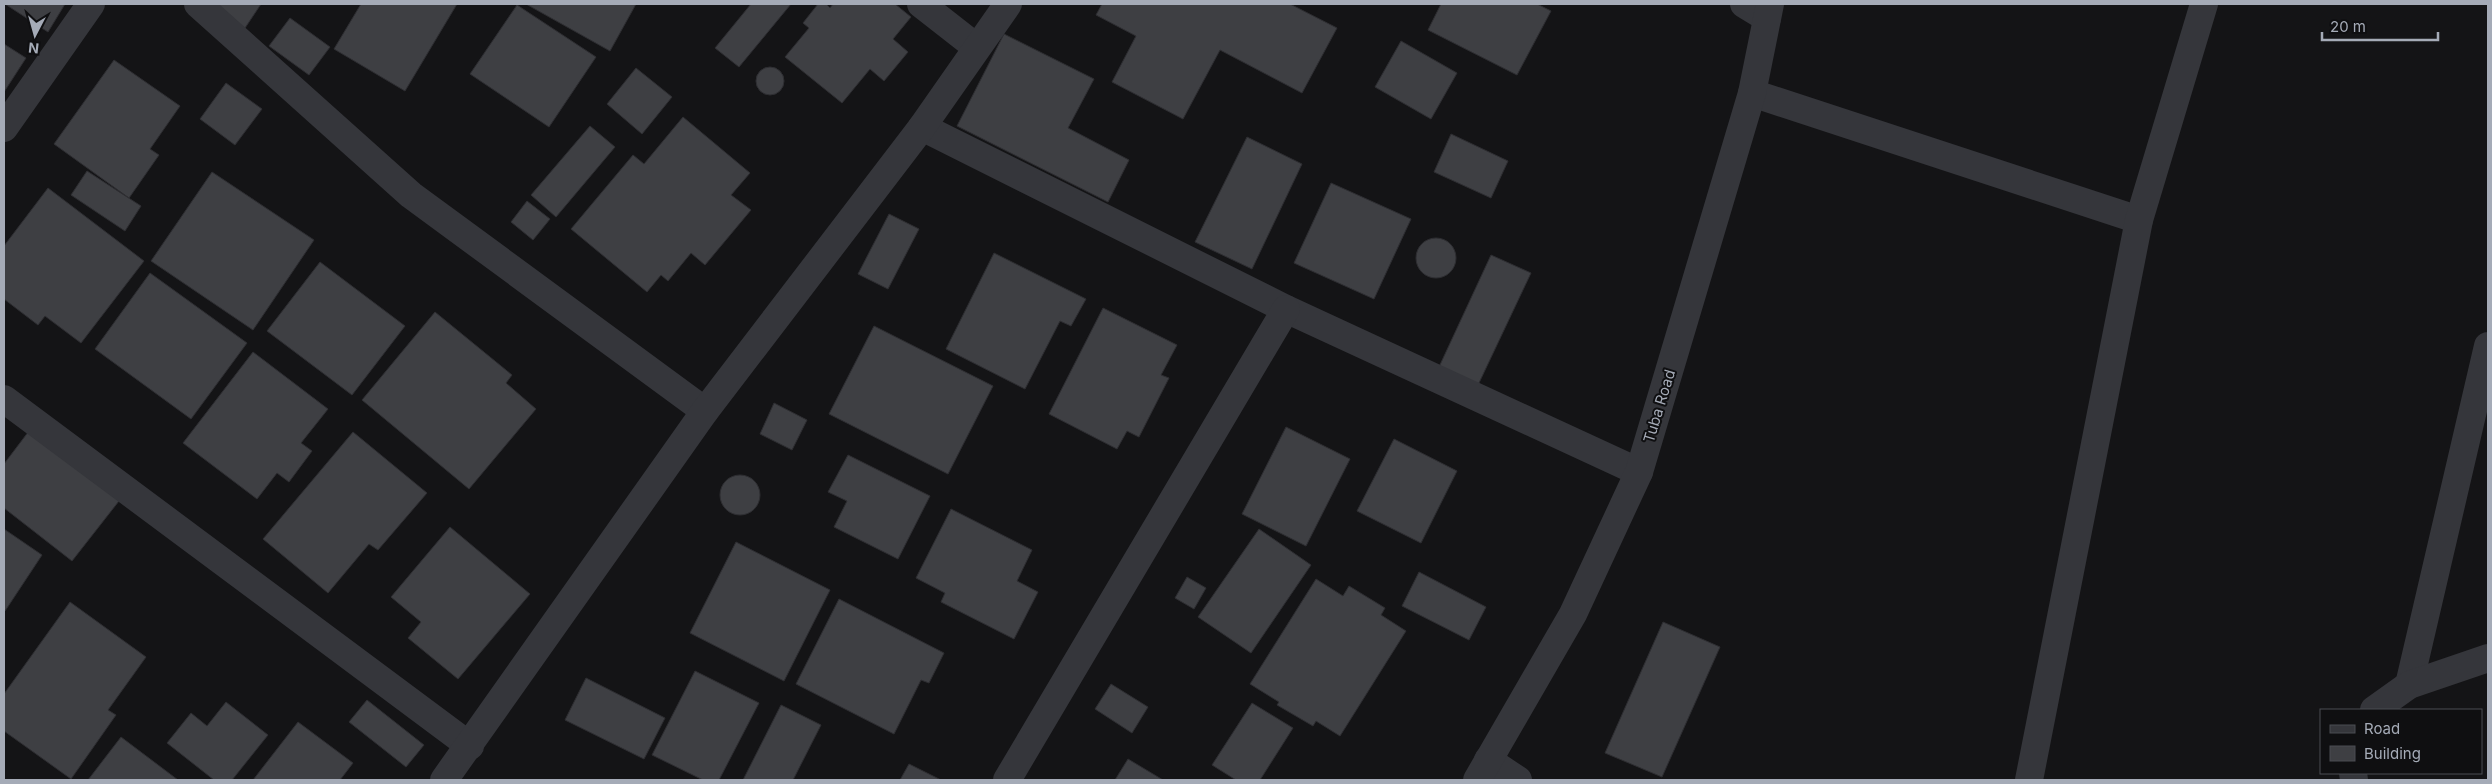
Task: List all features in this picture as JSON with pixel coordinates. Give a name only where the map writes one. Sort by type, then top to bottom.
[{"type":"street","points":[[4,128],[91,4]]},
{"type":"street","points":[[198,4],[411,196],[705,411]]},
{"type":"street","points":[[921,4],[976,47]]},
{"type":"street","points":[[444,780],[470,746],[705,411],[922,127],[976,47],[1008,4]]},
{"type":"street","points":[[1744,4],[1769,11]]},
{"type":"street","points":[[2029,780],[2139,220],[2204,4]]},
{"type":"street","name":"Tuba Road","points":[[1482,770],[1573,614],[1639,472],[1752,93],[1769,11]]},
{"type":"street","points":[[1752,93],[2139,220]]},
{"type":"street","points":[[922,127],[1286,310],[1639,472]]},
{"type":"street","points":[[1007,780],[1286,310]]},
{"type":"street","points":[[2409,685],[2488,346]]},
{"type":"street","points":[[4,399],[470,746]]},
{"type":"street","points":[[2375,709],[2409,685],[2488,658]]},
{"type":"street","points":[[1482,770],[1518,780]]},
{"type":"building","points":[[5,4],[65,4],[48,32]]},
{"type":"building","points":[[207,4],[261,4],[245,28]]},
{"type":"building","points":[[361,4],[457,4],[405,91],[334,49]]},
{"type":"building","points":[[526,4],[636,4],[610,51]]},
{"type":"building","points":[[751,4],[791,4],[739,67],[715,48]]},
{"type":"building","points":[[818,4],[826,4],[830,8],[833,4],[895,4],[911,17],[893,39],[908,52],[884,81],[870,69],[842,103],[785,57],[809,28],[803,23]]},
{"type":"building","points":[[1102,4],[1290,4],[1337,28],[1302,93],[1220,50],[1183,119],[1112,82],[1136,36],[1096,15]]},
{"type":"building","points":[[1441,4],[1537,4],[1551,11],[1517,75],[1428,30]]},
{"type":"building","points":[[517,5],[596,57],[549,127],[470,74]]},
{"type":"building","points":[[290,18],[330,47],[309,75],[269,46]]},
{"type":"building","points":[[1004,34],[1094,79],[1068,128],[1129,160],[1108,202],[957,126]]},
{"type":"building","points":[[1401,41],[1457,73],[1431,119],[1375,87]]},
{"type":"building","points":[[4,44],[26,58],[4,92]]},
{"type":"building","points":[[114,60],[180,106],[150,149],[159,155],[129,198],[54,144]]},
{"type":"building","points":[[770,67],[780,71],[784,81],[780,91],[770,95],[760,91],[756,81],[760,71]]},
{"type":"building","points":[[636,68],[672,97],[642,134],[607,104]]},
{"type":"building","points":[[226,83],[262,109],[235,145],[200,119]]},
{"type":"building","points":[[683,117],[750,173],[731,195],[751,210],[705,265],[691,253],[668,281],[661,275],[647,292],[571,229],[633,155],[644,164]]},
{"type":"building","points":[[590,126],[615,147],[556,217],[531,195]]},
{"type":"building","points":[[1451,134],[1508,161],[1491,198],[1434,172]]},
{"type":"building","points":[[1247,137],[1302,164],[1252,269],[1195,242]]},
{"type":"building","points":[[87,171],[141,206],[125,231],[71,195]]},
{"type":"building","points":[[212,172],[314,240],[253,330],[151,261]]},
{"type":"building","points":[[1331,183],[1411,219],[1374,299],[1294,263]]},
{"type":"building","points":[[48,188],[144,261],[81,343],[45,316],[38,325],[4,299],[4,246]]},
{"type":"building","points":[[527,201],[550,219],[533,240],[511,222]]},
{"type":"building","points":[[889,214],[919,229],[888,289],[858,274]]},
{"type":"building","points":[[1432,238],[1440,238],[1447,241],[1453,247],[1456,258],[1453,269],[1447,275],[1440,278],[1432,278],[1425,275],[1419,269],[1416,262],[1416,254],[1419,247],[1425,241]]},
{"type":"building","points":[[994,253],[1086,299],[1071,326],[1060,321],[1025,389],[946,349]]},
{"type":"building","points":[[1491,255],[1531,273],[1478,385],[1439,367]]},
{"type":"building","points":[[320,262],[405,326],[352,395],[267,331]]},
{"type":"building","points":[[150,273],[247,343],[191,419],[95,349]]},
{"type":"building","points":[[1103,308],[1177,345],[1161,375],[1169,378],[1139,437],[1127,431],[1117,449],[1049,414]]},
{"type":"building","points":[[435,312],[512,375],[506,383],[536,409],[469,489],[362,400]]},
{"type":"building","points":[[874,326],[993,386],[948,474],[829,414]]},
{"type":"building","points":[[253,352],[328,409],[301,443],[312,451],[289,482],[277,473],[257,499],[183,443]]},
{"type":"building","points":[[774,403],[807,420],[792,450],[760,434]]},
{"type":"building","points":[[1286,427],[1350,459],[1306,546],[1242,514]]},
{"type":"building","points":[[29,431],[119,501],[72,561],[4,508],[4,464]]},
{"type":"building","points":[[353,432],[427,493],[378,550],[369,544],[328,593],[263,539]]},
{"type":"building","points":[[1394,439],[1457,471],[1421,543],[1357,511]]},
{"type":"building","points":[[848,455],[930,496],[898,559],[834,527],[847,501],[828,492]]},
{"type":"building","points":[[736,475],[744,475],[751,478],[757,484],[760,495],[757,506],[751,512],[744,515],[736,515],[729,512],[723,506],[720,499],[720,491],[723,484],[729,478]]},
{"type":"building","points":[[951,509],[1032,550],[1017,581],[1038,592],[1014,639],[941,602],[945,593],[916,578]]},
{"type":"building","points":[[450,527],[530,594],[458,679],[408,638],[421,622],[391,597]]},
{"type":"building","points":[[4,529],[42,555],[5,611],[4,610]]},
{"type":"building","points":[[1259,529],[1311,565],[1251,653],[1198,617]]},
{"type":"building","points":[[736,542],[830,590],[784,681],[690,633]]},
{"type":"building","points":[[1419,572],[1486,607],[1469,640],[1402,606]]},
{"type":"building","points":[[1187,577],[1206,588],[1194,609],[1175,598]]},
{"type":"building","points":[[1316,579],[1343,596],[1349,586],[1385,608],[1381,615],[1406,631],[1340,736],[1316,721],[1313,726],[1277,705],[1279,702],[1250,684]]},
{"type":"building","points":[[839,599],[944,653],[929,683],[921,680],[894,734],[796,684]]},
{"type":"building","points":[[70,602],[146,657],[108,710],[116,715],[71,779],[4,731],[4,694]]},
{"type":"building","points":[[1663,622],[1720,647],[1662,777],[1605,753]]},
{"type":"building","points":[[695,671],[759,703],[719,780],[703,780],[652,755]]},
{"type":"building","points":[[586,678],[665,718],[644,759],[565,720]]},
{"type":"building","points":[[1111,684],[1148,707],[1132,733],[1095,709]]},
{"type":"building","points":[[367,700],[424,745],[406,767],[349,722]]},
{"type":"building","points":[[226,702],[268,735],[232,780],[214,780],[167,743],[191,713],[207,726]]},
{"type":"building","points":[[1252,703],[1293,728],[1260,780],[1236,780],[1212,765]]},
{"type":"building","points":[[781,705],[821,725],[793,780],[743,780]]},
{"type":"building","points":[[298,722],[353,763],[340,780],[253,780]]},
{"type":"building","points":[[121,737],[178,780],[88,780]]},
{"type":"building","points":[[1128,759],[1163,780],[1115,780]]},
{"type":"building","points":[[909,764],[941,780],[900,780]]}]
